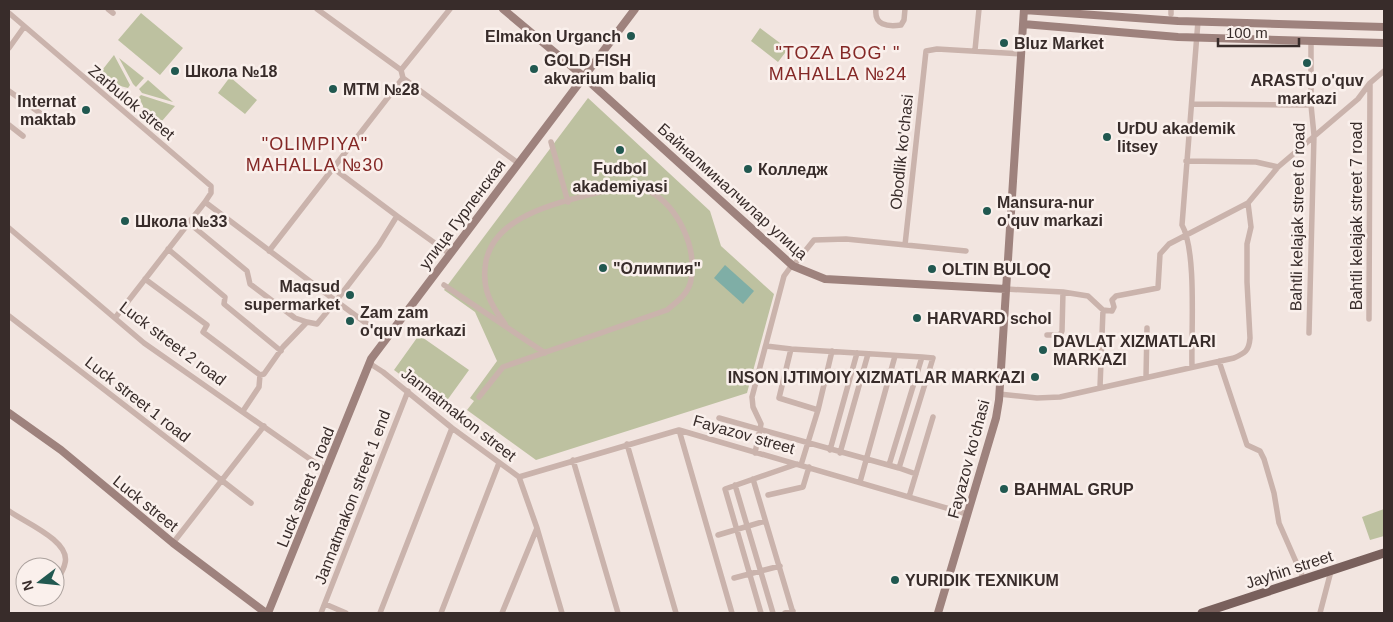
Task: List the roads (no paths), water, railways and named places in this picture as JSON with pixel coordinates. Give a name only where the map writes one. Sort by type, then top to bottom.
[{"type":"main road","name":"Jayhin street","points":[[1202,613],[1384,553]]},
{"type":"street","name":"Zarbulok street","points":[[17,9],[10,15],[211,186],[211,193],[205,202]]},
{"type":"street","points":[[317,9],[401,70],[403,78],[518,163]]},
{"type":"street","points":[[401,70],[450,9]]},
{"type":"street","name":"Байналминалчилар улица","points":[[503,9],[583,76],[792,266],[825,279],[1064,292],[1088,296],[1103,310]]},
{"type":"street","name":"улица Гурленская","points":[[367,367],[386,338],[635,9]]},
{"type":"street","points":[[876,9],[875,17],[877,22],[893,26],[901,25],[904,20],[905,9]]},
{"type":"street","points":[[975,50],[979,9]]},
{"type":"street","points":[[1024,10],[1198,21],[1384,27]]},
{"type":"street","name":"Fayazov ko'chasi","points":[[938,613],[996,418],[1024,10]]},
{"type":"street","points":[[1192,366],[1192,301],[1188,235],[1182,225],[1198,21]]},
{"type":"street","points":[[1023,24],[1196,38],[1384,43]]},
{"type":"street","points":[[9,48],[24,27]]},
{"type":"street","name":"Bahtli kelajak street 6 road","points":[[1309,333],[1314,135],[1311,105],[1311,42]]},
{"type":"street","name":"Obodlik ko'chasi","points":[[905,245],[926,51],[937,49],[975,50],[1021,54]]},
{"type":"street","points":[[1100,387],[1103,310],[1112,311],[1114,307],[1112,300],[1116,296],[1158,288],[1160,254],[1169,244],[1248,203],[1278,167],[1358,99],[1370,83],[1384,71]]},
{"type":"street","points":[[269,251],[403,78]]},
{"type":"street","name":"Bahtli kelajak street 7 road","points":[[1369,319],[1370,83]]},
{"type":"street","points":[[9,91],[40,113]]},
{"type":"street","points":[[1192,104],[1311,105]]},
{"type":"street","points":[[9,125],[24,136]]},
{"type":"street","points":[[551,142],[568,202]]},
{"type":"street","points":[[1186,161],[1256,162],[1278,167]]},
{"type":"street","points":[[333,168],[450,254]]},
{"type":"street","points":[[479,397],[502,367],[667,310],[683,297],[691,281],[691,253],[681,222],[650,191],[634,187],[619,187],[528,214],[513,222],[497,236],[488,251],[484,271],[485,289],[491,305],[505,324]]},
{"type":"street","points":[[116,318],[205,202],[386,338]]},
{"type":"street","points":[[999,394],[1037,398],[1060,397],[1219,361],[1246,353],[1250,348],[1247,244],[1251,226],[1248,203]]},
{"type":"street","points":[[189,223],[247,271],[250,284],[295,318],[317,324],[379,245],[397,216]]},
{"type":"street","name":"Luck street 2 road","points":[[9,228],[144,342],[327,471]]},
{"type":"street","points":[[755,453],[761,424],[753,407],[752,397],[784,276],[814,240],[846,240],[966,251]]},
{"type":"street","points":[[168,249],[225,298],[224,304],[281,351]]},
{"type":"street","points":[[145,279],[207,325],[203,332],[260,375]]},
{"type":"street","points":[[444,285],[505,324],[545,353]]},
{"type":"street","points":[[1047,335],[1060,336],[1062,331],[1064,292]]},
{"type":"street","name":"Luck street 1 road","points":[[9,316],[251,503]]},
{"type":"street","points":[[260,375],[264,374],[281,351],[307,322]]},
{"type":"street","points":[[1146,377],[1148,328]]},
{"type":"street","points":[[766,346],[933,358],[899,468]]},
{"type":"street","points":[[791,349],[779,398],[818,410]]},
{"type":"street","name":"Fayazov street","points":[[799,465],[808,444],[818,410],[832,351]]},
{"type":"street","points":[[830,450],[857,353]]},
{"type":"street","points":[[840,453],[868,354]]},
{"type":"street","points":[[860,482],[895,356]]},
{"type":"street","points":[[916,474],[889,465],[922,357]]},
{"type":"street","points":[[1219,361],[1247,445],[1260,451],[1264,459],[1274,493],[1279,522],[1304,580]]},
{"type":"street","name":"Jannatmakon street","points":[[367,367],[408,391],[452,428],[518,477],[679,430]]},
{"type":"street","name":"Luck street 3 road","points":[[262,612],[327,471],[367,367]]},
{"type":"street","points":[[243,411],[259,387],[260,375]]},
{"type":"street","name":"Jannatmakon street 1 end","points":[[321,613],[408,391]]},
{"type":"street","name":"Luck street","points":[[9,413],[61,450],[173,543],[262,612]]},
{"type":"street","points":[[909,497],[933,417]]},
{"type":"street","name":"Fayazov street","points":[[719,418],[760,431],[889,465]]},
{"type":"street","points":[[173,543],[264,426]]},
{"type":"street","points":[[380,613],[452,428]]},
{"type":"street","points":[[679,430],[732,613]]},
{"type":"street","name":"Fayazov street","points":[[679,430],[967,514]]},
{"type":"street","points":[[627,444],[676,613]]},
{"type":"street","points":[[573,460],[618,613]]},
{"type":"street","points":[[442,613],[499,463]]},
{"type":"street","points":[[761,613],[725,489],[799,465]]},
{"type":"street","points":[[768,496],[803,487],[809,468]]},
{"type":"street","points":[[518,477],[537,528],[562,613]]},
{"type":"street","points":[[753,479],[793,612],[785,613]]},
{"type":"street","points":[[735,485],[773,613]]},
{"type":"street","points":[[9,511],[60,543],[65,552],[65,565]]},
{"type":"street","points":[[718,535],[765,521]]},
{"type":"street","points":[[502,613],[537,528]]},
{"type":"street","points":[[734,578],[780,566]]},
{"type":"street","points":[[1320,613],[1331,571]]},
{"type":"street","points":[[325,604],[346,613]]},
{"type":"water","points":[[725,265],[754,291],[743,304],[714,278]]},
{"type":"place","name":"Elmakon Urganch","points":[[631,36]]},
{"type":"place","name":"Bluz Market","points":[[1004,43]]},
{"type":"place","name":"ARASTU o'quv markazi","points":[[1307,63]]},
{"type":"place","name":"GOLD FISH akvarium baliq","points":[[534,69]]},
{"type":"place","name":"Школа №18","points":[[175,71]]},
{"type":"place","name":"MTM №28","points":[[333,89]]},
{"type":"place","name":"Internat maktab","points":[[86,110]]},
{"type":"place","name":"UrDU akademik litsey","points":[[1107,137]]},
{"type":"place","name":"Fudbol akademiyasi","points":[[620,150]]},
{"type":"place","name":"Колледж","points":[[748,169]]},
{"type":"place","name":"Mansura-nur o'quv markazi","points":[[987,211]]},
{"type":"place","name":"Школа №33","points":[[125,221]]},
{"type":"place","name":"\"Олимпия\"","points":[[603,268]]},
{"type":"place","name":"OLTIN BULOQ","points":[[932,269]]},
{"type":"place","name":"Maqsud supermarket","points":[[350,295]]},
{"type":"place","name":"HARVARD schol","points":[[917,318]]},
{"type":"place","name":"Zam zam o'quv markazi","points":[[350,321]]},
{"type":"place","name":"DAVLAT XIZMATLARI MARKAZI","points":[[1043,350]]},
{"type":"place","name":"INSON IJTIMOIY XIZMATLAR MARKAZI","points":[[1035,377]]},
{"type":"place","name":"BAHMAL GRUP","points":[[1004,489]]},
{"type":"place","name":"YURIDIK TEXNIKUM","points":[[895,580]]},
{"type":"district","name":"\"TOZA BOG' \" MAHALLA №24","points":[[838,63]]},
{"type":"district","name":"\"OLIMPIYA\" MAHALLA №30","points":[[315,154]]}]
